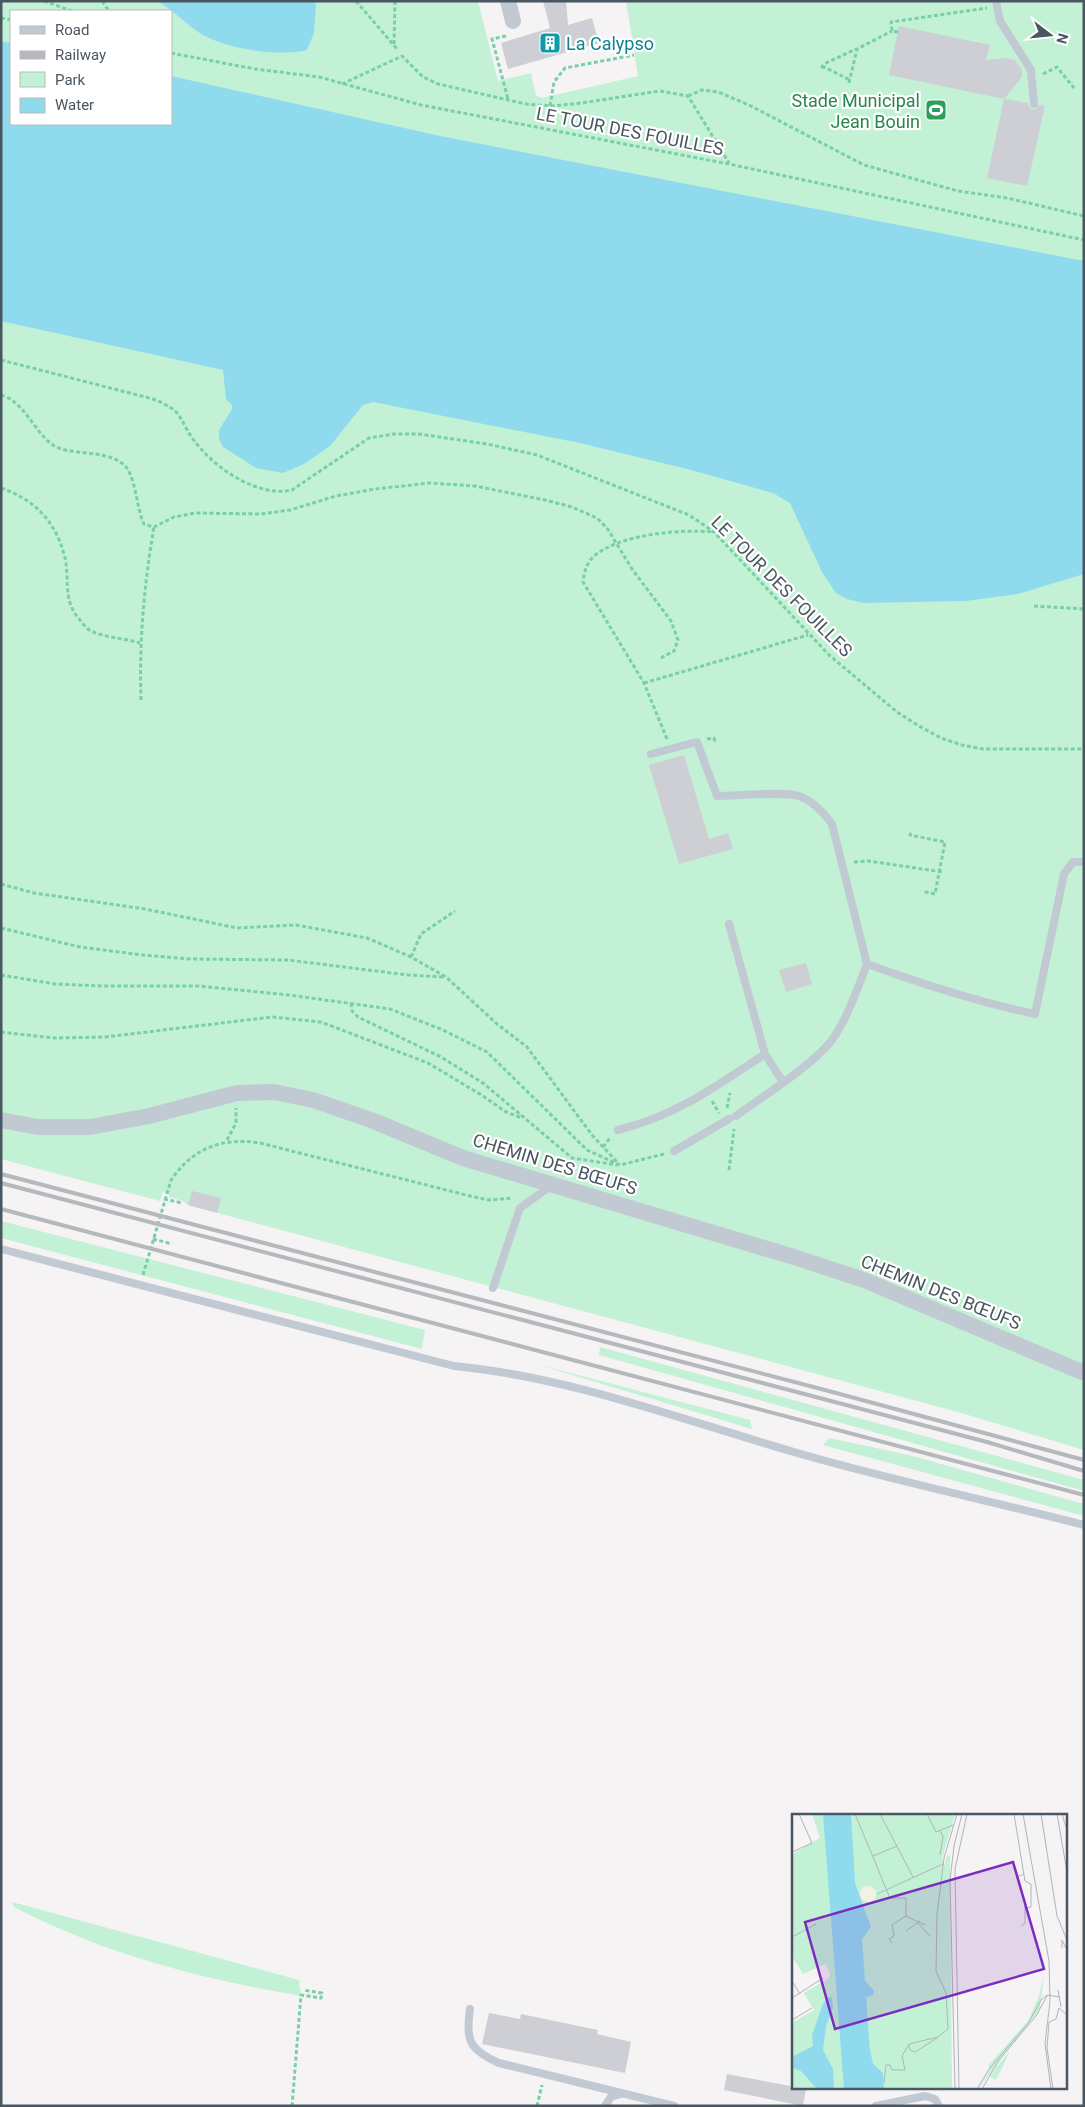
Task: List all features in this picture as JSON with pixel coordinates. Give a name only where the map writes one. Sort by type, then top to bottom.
[{"type":"street","points":[[508,1],[513,21]]},
{"type":"street","name":"CHEMIN DES BŒUFS","points":[[1,1120],[38,1127],[90,1127],[149,1116],[237,1093],[274,1092],[313,1100],[371,1120],[463,1158],[554,1184],[864,1280],[1084,1373]]},
{"type":"lane","points":[[997,4],[1000,21],[1031,70],[1034,104]]},
{"type":"lane","points":[[651,754],[697,742],[717,796],[768,794],[799,796],[822,810],[832,824],[867,964],[850,1010],[831,1041],[783,1082],[729,1119],[674,1151]]},
{"type":"lane","points":[[867,964],[938,990],[1035,1014],[1064,874],[1072,862],[1084,862]]},
{"type":"lane","points":[[729,924],[765,1054],[783,1082]]},
{"type":"lane","points":[[618,1130],[647,1123],[683,1107],[765,1054]]},
{"type":"lane","points":[[493,1288],[520,1208],[554,1184]]},
{"type":"lane","points":[[1,1249],[454,1366],[493,1370],[617,1400],[797,1453],[1084,1525]]},
{"type":"lane","points":[[470,2009],[467,2030],[471,2043],[480,2054],[499,2063],[674,2106]]},
{"type":"lane","points":[[605,2106],[611,2097],[621,2094]]},
{"type":"lane","points":[[876,2106],[925,2096],[935,2099],[939,2106]]},
{"type":"path","points":[[44,1],[69,10]]},
{"type":"path","points":[[356,1],[397,49]]},
{"type":"path","points":[[394,44],[395,1]]},
{"type":"path","points":[[892,31],[891,22],[997,4]]},
{"type":"path","points":[[508,99],[492,39],[516,33],[513,21]]},
{"type":"path","points":[[856,49],[849,82],[822,67],[856,49],[892,31],[898,32]]},
{"type":"path","name":"LE TOUR DES FOUILLES","points":[[172,53],[319,77],[341,85],[421,105],[729,164],[1084,240]]},
{"type":"path","points":[[550,106],[554,82],[565,68],[634,55]]},
{"type":"path","points":[[341,85],[402,56],[423,77],[438,84],[550,106],[660,90],[688,96],[702,90],[718,92],[749,105],[864,165],[958,190],[1007,198],[1084,216]]},
{"type":"path","points":[[1031,70],[1044,74],[1057,67],[1074,88]]},
{"type":"path","points":[[688,96],[729,164]]},
{"type":"path","name":"LE TOUR DES FOUILLES","points":[[1,360],[153,399],[171,407],[182,416],[193,438],[218,465],[261,489],[280,492],[292,490],[369,438],[394,434],[419,434],[487,444],[537,455],[689,515],[714,532],[808,635],[897,712],[941,738],[983,748],[1084,749]]},
{"type":"path","points":[[1,395],[17,402],[34,426],[53,446],[92,453],[123,464],[131,473],[138,512],[144,524],[154,527],[174,518],[195,513],[271,513],[290,510],[336,496],[375,489],[430,483],[475,486],[572,507],[597,518],[607,528],[615,544],[671,621],[678,640],[674,651],[659,659]]},
{"type":"path","points":[[1,488],[18,494],[38,506],[55,530],[65,556],[66,590],[73,612],[90,631],[140,643]]},
{"type":"path","points":[[141,700],[140,643],[146,570],[154,527]]},
{"type":"path","points":[[668,743],[644,683],[583,582],[585,568],[592,558],[615,544],[668,532],[714,532]]},
{"type":"path","points":[[1034,606],[1084,609]]},
{"type":"path","points":[[644,683],[808,635]]},
{"type":"path","points":[[911,833],[910,835],[945,842],[941,872],[935,894],[926,892],[925,896]]},
{"type":"path","points":[[842,863],[868,861],[941,872]]},
{"type":"path","points":[[1,884],[34,893],[145,909],[237,928],[296,925],[367,938],[411,957],[446,977],[497,1024],[527,1047],[592,1135],[620,1165]]},
{"type":"path","points":[[411,957],[421,934],[455,911]]},
{"type":"path","points":[[1,928],[80,947],[143,955],[190,959],[288,960],[408,975],[446,977]]},
{"type":"path","points":[[1,975],[55,984],[198,986],[351,1002],[390,1009],[444,1030],[486,1052],[587,1150],[620,1165]]},
{"type":"path","points":[[351,1002],[352,1011],[358,1017],[441,1057],[483,1083],[522,1118],[572,1158],[620,1165],[647,1160],[674,1151]]},
{"type":"path","points":[[1,1032],[54,1038],[105,1037],[272,1017],[321,1022],[428,1063],[506,1112],[522,1118]]},
{"type":"path","points":[[729,1170],[729,1119],[732,1075]]},
{"type":"path","points":[[706,1092],[729,1119]]},
{"type":"path","points":[[227,1141],[236,1123],[237,1093]]},
{"type":"path","points":[[147,1263],[171,1180],[180,1169],[199,1154],[227,1141],[260,1143],[474,1197],[500,1200],[518,1196]]},
{"type":"path","points":[[164,1199],[182,1203]]},
{"type":"path","points":[[153,1239],[172,1244]]},
{"type":"path","points":[[292,2106],[301,1995],[322,1998],[322,1992],[303,1990]]},
{"type":"path","points":[[537,2106],[544,2074]]},
{"type":"green space","points":[[1,1],[478,1],[498,81],[531,73],[536,95],[542,98],[638,76],[626,1],[1084,1],[1084,1450],[958,1412],[188,1205],[183,1201],[169,1197],[169,1194],[163,1192],[160,1201],[1,1159]]},
{"type":"green space","points":[[1,1221],[425,1330],[422,1349],[1,1238]]},
{"type":"green space","points":[[600,1347],[1084,1480],[1084,1491],[599,1355]]},
{"type":"green space","points":[[536,1364],[750,1420],[752,1429]]},
{"type":"green space","points":[[829,1438],[909,1455],[1084,1504],[1084,1516],[823,1445]]},
{"type":"green space","points":[[12,1902],[299,1980],[301,1996],[227,1982],[154,1963],[48,1924],[14,1907]]},
{"type":"water","points":[[157,1],[315,1],[316,5],[314,33],[307,50],[282,53],[238,48],[224,44],[201,34]]},
{"type":"water","points":[[1,41],[10,43],[10,125],[172,125],[172,76],[440,136],[1084,261],[1084,574],[1018,594],[966,601],[863,603],[847,599],[836,593],[822,572],[790,503],[773,493],[691,470],[580,443],[373,402],[363,405],[330,446],[304,464],[283,473],[256,468],[223,447],[219,439],[219,430],[232,409],[232,405],[226,399],[223,370],[1,321]]},
{"type":"building","name":"La Calypso","points":[[543,1],[566,1],[568,25],[592,18],[599,43],[508,69],[501,43],[550,28]]},
{"type":"building","points":[[899,26],[990,45],[986,60],[1006,58],[1015,60],[1022,70],[1022,77],[1004,99],[889,75]]},
{"type":"building","points":[[1004,99],[1028,103],[1030,108],[1034,110],[1039,105],[1045,106],[1027,186],[987,178]]},
{"type":"building","points":[[684,755],[709,839],[728,833],[733,849],[679,864],[649,765]]},
{"type":"building","points":[[806,963],[812,984],[786,992],[779,970]]},
{"type":"building","points":[[192,1191],[221,1198],[217,1213],[188,1205]]},
{"type":"building","points":[[489,2013],[520,2019],[521,2014],[598,2030],[597,2034],[631,2042],[625,2073],[482,2044]]},
{"type":"building","points":[[727,2074],[792,2086],[792,2090],[806,2090],[803,2106],[724,2090]]},
{"type":"railway","points":[[1,1174],[825,1390],[1084,1460]]},
{"type":"railway","points":[[1,1183],[987,1442],[1084,1471]]},
{"type":"railway","points":[[1,1209],[1084,1495]]},
{"type":"place","name":"La Calypso","points":[[550,43]]},
{"type":"place","name":"Stade Municipal Jean Bouin","points":[[936,110]]}]
